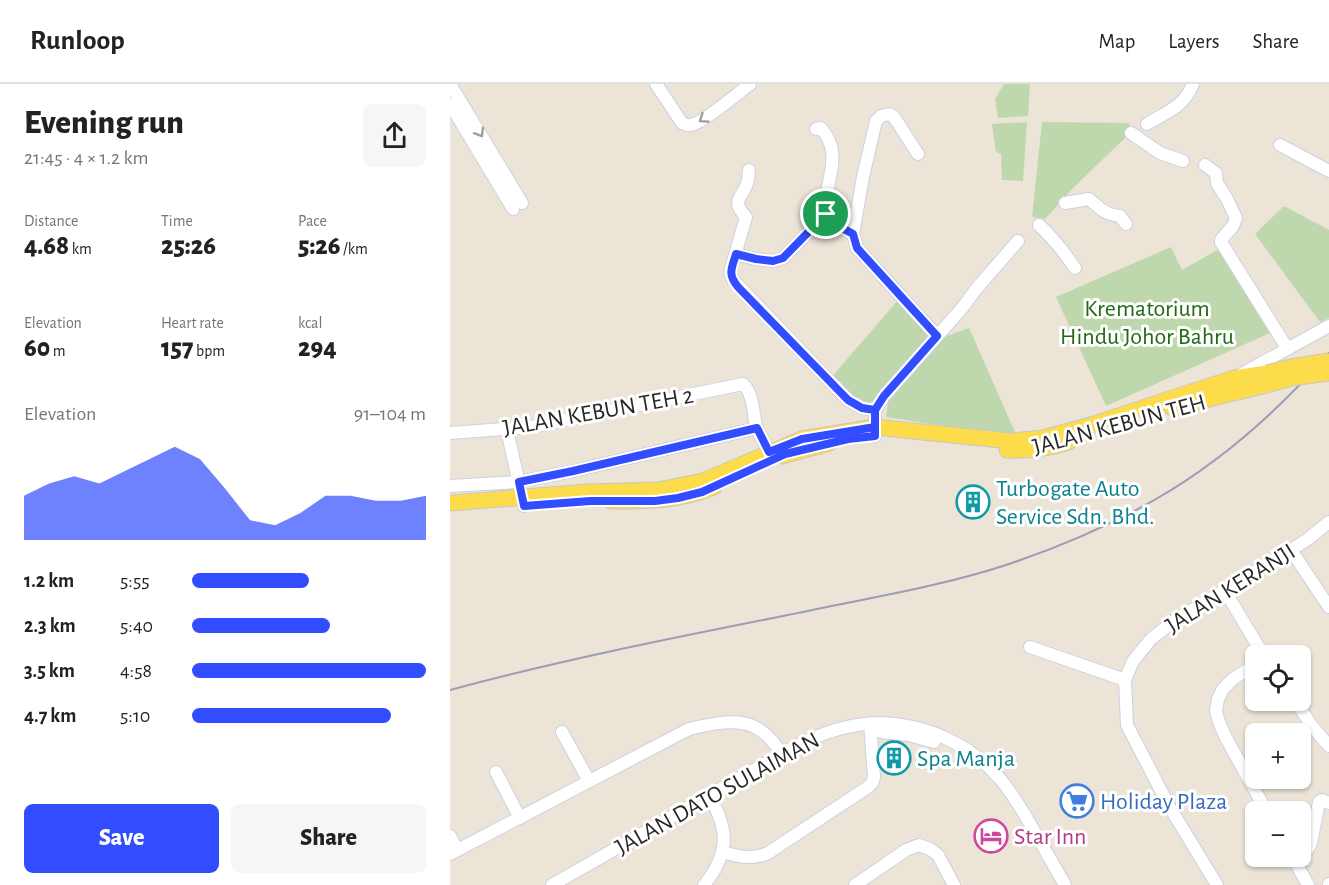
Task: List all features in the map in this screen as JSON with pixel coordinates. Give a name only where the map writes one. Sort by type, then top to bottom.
[{"type":"main road","name":"JALAN KEBUN TEH","points":[[450,512],[521,495],[590,501],[655,501],[678,498],[702,492],[785,454],[875,431],[996,449],[1027,451],[1044,449],[1264,380],[1291,367],[1329,361]]},
{"type":"main road","name":"JALAN KEBUN TEH","points":[[450,503],[521,495],[658,490],[703,481],[802,439],[875,431],[942,433],[1023,441],[1082,428],[1234,378],[1264,380],[1329,372]]},
{"type":"street","points":[[450,84],[518,206],[450,104]]},
{"type":"street","points":[[656,84],[682,123],[688,126],[694,125],[709,115],[750,84]]},
{"type":"street","points":[[1147,124],[1181,104],[1188,96],[1193,84]]},
{"type":"street","points":[[918,154],[894,117],[889,114],[881,116],[876,121],[853,234],[857,248],[937,336]]},
{"type":"street","points":[[816,129],[821,128],[832,147],[833,158],[825,205],[826,214],[837,225],[853,234]]},
{"type":"street","points":[[1131,133],[1160,153],[1183,161]]},
{"type":"street","points":[[1281,145],[1329,171]]},
{"type":"street","points":[[1205,165],[1216,173],[1217,183],[1236,218],[1221,242],[1287,348]]},
{"type":"street","points":[[748,170],[748,181],[738,200],[739,210],[746,217],[730,272],[733,280],[848,400],[862,408],[875,410]]},
{"type":"street","points":[[1065,203],[1089,199],[1102,211],[1120,216],[1126,224]]},
{"type":"street","points":[[736,254],[773,261],[783,258],[826,214]]},
{"type":"street","points":[[1040,225],[1064,251],[1075,268]]},
{"type":"street","points":[[875,431],[875,410],[884,396],[963,308],[982,282],[1018,241]]},
{"type":"street","points":[[1234,378],[1329,326]]},
{"type":"street","name":"JALAN KEBUN TEH 2","points":[[450,433],[531,427],[741,384],[745,385],[751,401],[757,428]]},
{"type":"street","points":[[450,486],[521,495],[573,471],[757,428],[769,452]]},
{"type":"street","points":[[507,430],[521,495]]},
{"type":"street","name":"JALAN KERANJI","points":[[1125,680],[1133,661],[1151,639],[1173,621],[1291,550],[1329,522]]},
{"type":"street","points":[[1291,550],[1329,607]]},
{"type":"street","points":[[1225,591],[1257,645]]},
{"type":"street","points":[[1030,647],[1125,680],[1127,724],[1169,806],[1216,885]]},
{"type":"street","points":[[1245,672],[1223,689],[1216,711],[1226,738],[1261,801]]},
{"type":"street","points":[[1302,711],[1329,746]]},
{"type":"street","points":[[450,836],[454,852],[689,729],[711,724],[746,723],[757,727],[771,740],[783,757]]},
{"type":"street","name":"JALAN DATO SULAIMAN","points":[[552,885],[783,757],[829,739],[870,728],[898,725],[950,740],[978,757],[993,771],[1013,795],[1065,885]]},
{"type":"street","points":[[723,852],[748,858],[768,853],[868,787],[874,777],[870,728]]},
{"type":"street","name":"JALAN DATO SULAIMAN","points":[[870,728],[935,742],[969,759],[992,780],[1003,795],[1056,885]]},
{"type":"street","points":[[562,732],[589,782]]},
{"type":"street","points":[[496,772],[520,818]]},
{"type":"street","points":[[704,885],[723,852],[723,826],[711,798]]},
{"type":"street","name":"JALAN DATO SULAIMAN","points":[[566,885],[711,798]]},
{"type":"street","points":[[1311,843],[1319,802],[1322,800],[1329,803]]},
{"type":"street","points":[[857,885],[906,850],[919,846],[930,849],[938,855],[954,885]]},
{"type":"street","points":[[1301,867],[1308,885]]},
{"type":"green space","points":[[1004,84],[1030,84],[1028,116],[998,118],[995,99]]},
{"type":"green space","points":[[1027,122],[1023,181],[1002,180],[1001,154],[996,152],[992,124]]},
{"type":"green space","points":[[1042,122],[1129,123],[1130,128],[1127,136],[1072,189],[1045,219],[1032,217]]},
{"type":"green space","points":[[1284,206],[1329,230],[1329,318],[1320,322],[1255,234]]},
{"type":"green space","name":"Krematorium Hindu Johor Bahru","points":[[1171,247],[1182,270],[1221,248],[1270,333],[1106,406],[1056,297]]},
{"type":"green space","points":[[899,299],[932,331],[873,401],[859,406],[830,379]]},
{"type":"green space","points":[[969,328],[1015,432],[1003,435],[886,417],[889,394],[941,338]]},
{"type":"railway","points":[[450,690],[628,648],[933,585],[1006,565],[1044,551],[1082,536],[1138,509],[1204,468],[1270,414],[1329,353]]},
{"type":"place","name":"Turbogate Auto Service Sdn. Bhd.","points":[[973,502]]},
{"type":"place","name":"Spa Manja","points":[[894,758]]},
{"type":"place","name":"Holiday Plaza","points":[[1077,801]]},
{"type":"place","name":"Star Inn","points":[[991,836]]},
{"type":"route","points":[[826,214],[783,258],[773,261],[736,254],[730,272],[738,287],[848,400],[862,408],[875,410],[875,419],[875,427],[875,436],[848,439],[785,454],[702,492],[678,498],[655,501],[590,501],[524,506],[519,482],[757,428],[769,452],[802,439],[875,427],[875,410],[884,396],[937,336],[857,248],[853,234],[837,225],[826,214]]}]
